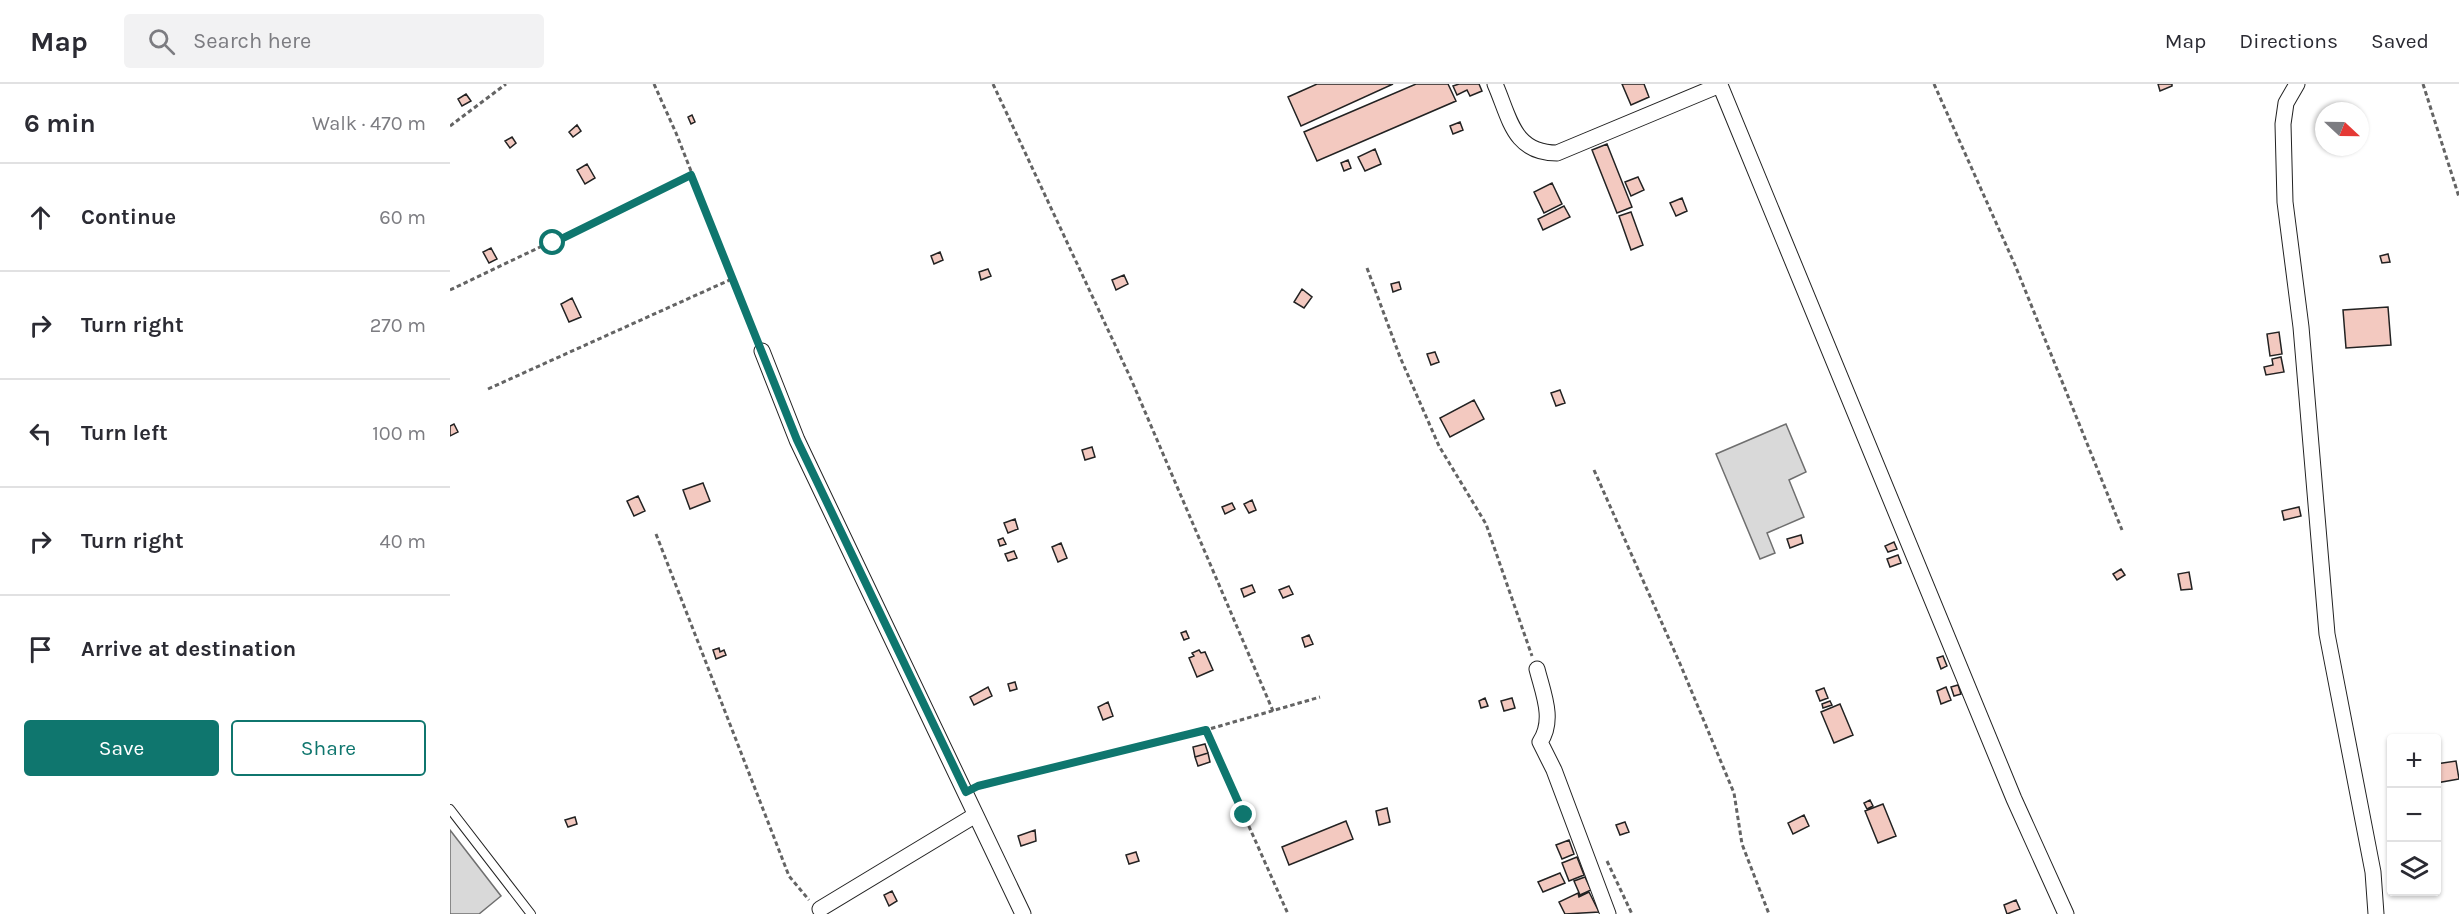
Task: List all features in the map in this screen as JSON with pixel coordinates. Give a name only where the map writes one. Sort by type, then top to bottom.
[{"type":"street","points":[[1495,84],[1518,138],[1525,146],[1546,153],[1557,153],[1720,85],[2014,799],[2066,914]]},
{"type":"street","points":[[2297,84],[2286,103],[2284,114],[2285,202],[2301,327],[2327,634],[2373,872],[2376,914]]},
{"type":"street","points":[[762,351],[797,440],[966,792],[974,816],[1023,914]]},
{"type":"street","points":[[1537,669],[1548,716],[1547,732],[1540,742],[1554,770],[1608,914]]},
{"type":"street","points":[[818,912],[974,816]]},
{"type":"lane","points":[[450,809],[531,914]]},
{"type":"path","points":[[450,126],[506,84]]},
{"type":"path","points":[[654,84],[676,133],[762,351]]},
{"type":"path","points":[[993,84],[1131,379],[1273,711]]},
{"type":"path","points":[[1934,84],[2015,266],[2122,530]]},
{"type":"path","points":[[2423,84],[2459,197]]},
{"type":"path","points":[[450,290],[691,175]]},
{"type":"path","points":[[1367,268],[1400,357],[1439,446],[1486,524],[1537,669]]},
{"type":"path","points":[[488,389],[734,278]]},
{"type":"path","points":[[1594,470],[1682,666],[1734,793],[1742,844],[1769,914]]},
{"type":"path","points":[[656,534],[789,876],[818,912]]},
{"type":"path","points":[[966,792],[978,786],[1206,730],[1320,697]]},
{"type":"path","points":[[1206,730],[1288,914]]},
{"type":"shaded area","points":[[1786,424],[1806,472],[1789,480],[1804,517],[1767,533],[1775,553],[1760,559],[1716,454]]},
{"type":"shaded area","points":[[450,830],[501,896],[479,914],[450,914]]},
{"type":"building","points":[[1317,84],[1393,84],[1301,126],[1288,97]]},
{"type":"building","points":[[1416,84],[1448,84],[1456,101],[1317,161],[1304,132]]},
{"type":"building","points":[[1479,84],[1482,91],[1470,96],[1467,90],[1457,95],[1453,86]]},
{"type":"building","points":[[1622,84],[1644,84],[1649,97],[1631,105]]},
{"type":"building","points":[[2158,84],[2172,84],[2172,86],[2160,91]]},
{"type":"building","points":[[466,94],[471,101],[462,106],[458,99]]},
{"type":"building","points":[[692,115],[695,122],[691,124],[688,117]]},
{"type":"building","points":[[1460,122],[1463,130],[1453,134],[1450,126]]},
{"type":"building","points":[[577,125],[581,131],[573,137],[569,132]]},
{"type":"building","points":[[512,137],[516,143],[510,148],[505,141]]},
{"type":"building","points":[[1607,144],[1632,207],[1617,213],[1592,150]]},
{"type":"building","points":[[1375,149],[1381,164],[1365,171],[1358,157]]},
{"type":"building","points":[[1348,160],[1351,168],[1344,171],[1341,163]]},
{"type":"building","points":[[587,164],[595,178],[585,184],[577,170]]},
{"type":"building","points":[[1638,177],[1644,190],[1631,196],[1625,182]]},
{"type":"building","points":[[1552,183],[1562,204],[1544,213],[1534,192]]},
{"type":"building","points":[[1682,198],[1687,211],[1676,216],[1670,203]]},
{"type":"building","points":[[1564,206],[1570,217],[1543,230],[1538,219]]},
{"type":"building","points":[[1631,212],[1643,245],[1631,250],[1619,216]]},
{"type":"building","points":[[491,248],[497,259],[489,263],[483,252]]},
{"type":"building","points":[[940,252],[943,260],[934,264],[931,256]]},
{"type":"building","points":[[2388,254],[2390,262],[2382,263],[2380,256]]},
{"type":"building","points":[[988,269],[991,276],[981,280],[979,272]]},
{"type":"building","points":[[1124,275],[1128,284],[1116,290],[1112,280]]},
{"type":"building","points":[[1399,282],[1401,289],[1393,292],[1391,284]]},
{"type":"building","points":[[1302,289],[1312,297],[1304,308],[1294,302]]},
{"type":"building","points":[[572,298],[581,317],[569,322],[561,304]]},
{"type":"building","points":[[2388,307],[2391,345],[2346,348],[2343,310]]},
{"type":"building","points":[[2279,332],[2282,354],[2270,356],[2267,334]]},
{"type":"building","points":[[1435,352],[1439,362],[1431,365],[1427,354]]},
{"type":"building","points":[[2281,357],[2284,372],[2266,375],[2264,367],[2273,365],[2272,359]]},
{"type":"building","points":[[1560,390],[1565,403],[1556,406],[1551,393]]},
{"type":"building","points":[[1474,400],[1484,419],[1450,437],[1440,418]]},
{"type":"building","points":[[454,424],[458,432],[450,436],[450,426]]},
{"type":"building","points":[[1092,447],[1095,457],[1085,460],[1082,450]]},
{"type":"building","points":[[703,483],[710,501],[690,509],[683,490]]},
{"type":"building","points":[[638,496],[645,511],[634,516],[627,501]]},
{"type":"building","points":[[1252,500],[1256,510],[1249,513],[1244,504]]},
{"type":"building","points":[[1232,503],[1235,509],[1225,514],[1222,507]]},
{"type":"building","points":[[2299,507],[2301,516],[2284,520],[2282,511]]},
{"type":"building","points":[[1015,519],[1018,529],[1008,533],[1004,523]]},
{"type":"building","points":[[1801,535],[1803,543],[1790,548],[1787,539]]},
{"type":"building","points":[[1003,538],[1006,544],[1000,546],[998,540]]},
{"type":"building","points":[[1894,542],[1897,549],[1888,552],[1885,546]]},
{"type":"building","points":[[1061,543],[1067,558],[1058,562],[1052,547]]},
{"type":"building","points":[[1014,551],[1017,558],[1008,561],[1005,554]]},
{"type":"building","points":[[1898,555],[1901,563],[1890,567],[1887,559]]},
{"type":"building","points":[[2121,569],[2125,575],[2117,580],[2113,574]]},
{"type":"building","points":[[2189,572],[2192,589],[2181,590],[2178,574]]},
{"type":"building","points":[[1252,585],[1255,592],[1244,597],[1241,589]]},
{"type":"building","points":[[1289,586],[1293,594],[1283,598],[1279,590]]},
{"type":"building","points":[[1186,631],[1189,638],[1184,640],[1181,633]]},
{"type":"building","points":[[1309,635],[1313,644],[1305,647],[1302,638]]},
{"type":"building","points":[[719,648],[720,652],[724,650],[726,655],[716,659],[713,650]]},
{"type":"building","points":[[1199,650],[1201,653],[1205,652],[1213,670],[1197,677],[1189,658],[1194,656],[1192,653]]},
{"type":"building","points":[[1943,656],[1947,666],[1941,669],[1937,658]]},
{"type":"building","points":[[1015,682],[1017,689],[1010,691],[1008,684]]},
{"type":"building","points":[[1958,685],[1961,694],[1954,696],[1951,687]]},
{"type":"building","points":[[988,687],[992,696],[974,705],[970,697]]},
{"type":"building","points":[[1946,687],[1951,700],[1941,704],[1937,691]]},
{"type":"building","points":[[1824,688],[1828,698],[1820,701],[1816,691]]},
{"type":"building","points":[[1485,698],[1488,706],[1481,708],[1479,701]]},
{"type":"building","points":[[1512,698],[1515,708],[1504,711],[1501,701]]},
{"type":"building","points":[[1830,701],[1832,705],[1823,708],[1822,704]]},
{"type":"building","points":[[1108,702],[1113,716],[1103,720],[1098,707]]},
{"type":"building","points":[[1840,704],[1853,735],[1834,743],[1821,712]]},
{"type":"building","points":[[1205,744],[1208,753],[1195,757],[1193,747]]},
{"type":"building","points":[[1208,753],[1210,762],[1198,766],[1195,757]]},
{"type":"building","points":[[2456,761],[2459,779],[2441,782],[2441,763]]},
{"type":"building","points":[[1870,800],[1873,806],[1867,809],[1864,803]]},
{"type":"building","points":[[1883,804],[1896,836],[1878,843],[1865,811]]},
{"type":"building","points":[[1387,808],[1390,822],[1379,825],[1376,811]]},
{"type":"building","points":[[1804,815],[1809,826],[1793,834],[1788,823]]},
{"type":"building","points":[[575,817],[577,824],[568,827],[565,820]]},
{"type":"building","points":[[1346,821],[1353,839],[1289,865],[1282,847]]},
{"type":"building","points":[[1625,822],[1629,832],[1620,835],[1616,825]]},
{"type":"building","points":[[1035,830],[1036,841],[1021,846],[1018,836]]},
{"type":"building","points":[[1569,840],[1574,854],[1562,859],[1556,845]]},
{"type":"building","points":[[1136,852],[1139,861],[1129,864],[1126,855]]},
{"type":"building","points":[[1577,857],[1584,875],[1569,881],[1562,863]]},
{"type":"building","points":[[1560,873],[1565,883],[1543,892],[1538,882]]},
{"type":"building","points":[[1585,877],[1591,890],[1580,895],[1574,881]]},
{"type":"building","points":[[892,891],[897,901],[889,906],[884,895]]},
{"type":"building","points":[[1589,892],[1599,912],[1565,914],[1559,902],[1578,893],[1579,897]]},
{"type":"building","points":[[2016,900],[2020,909],[2007,914],[2004,905]]},
{"type":"route","points":[[553,243],[691,175],[797,440],[966,792],[978,786],[1206,730],[1244,815]]}]
